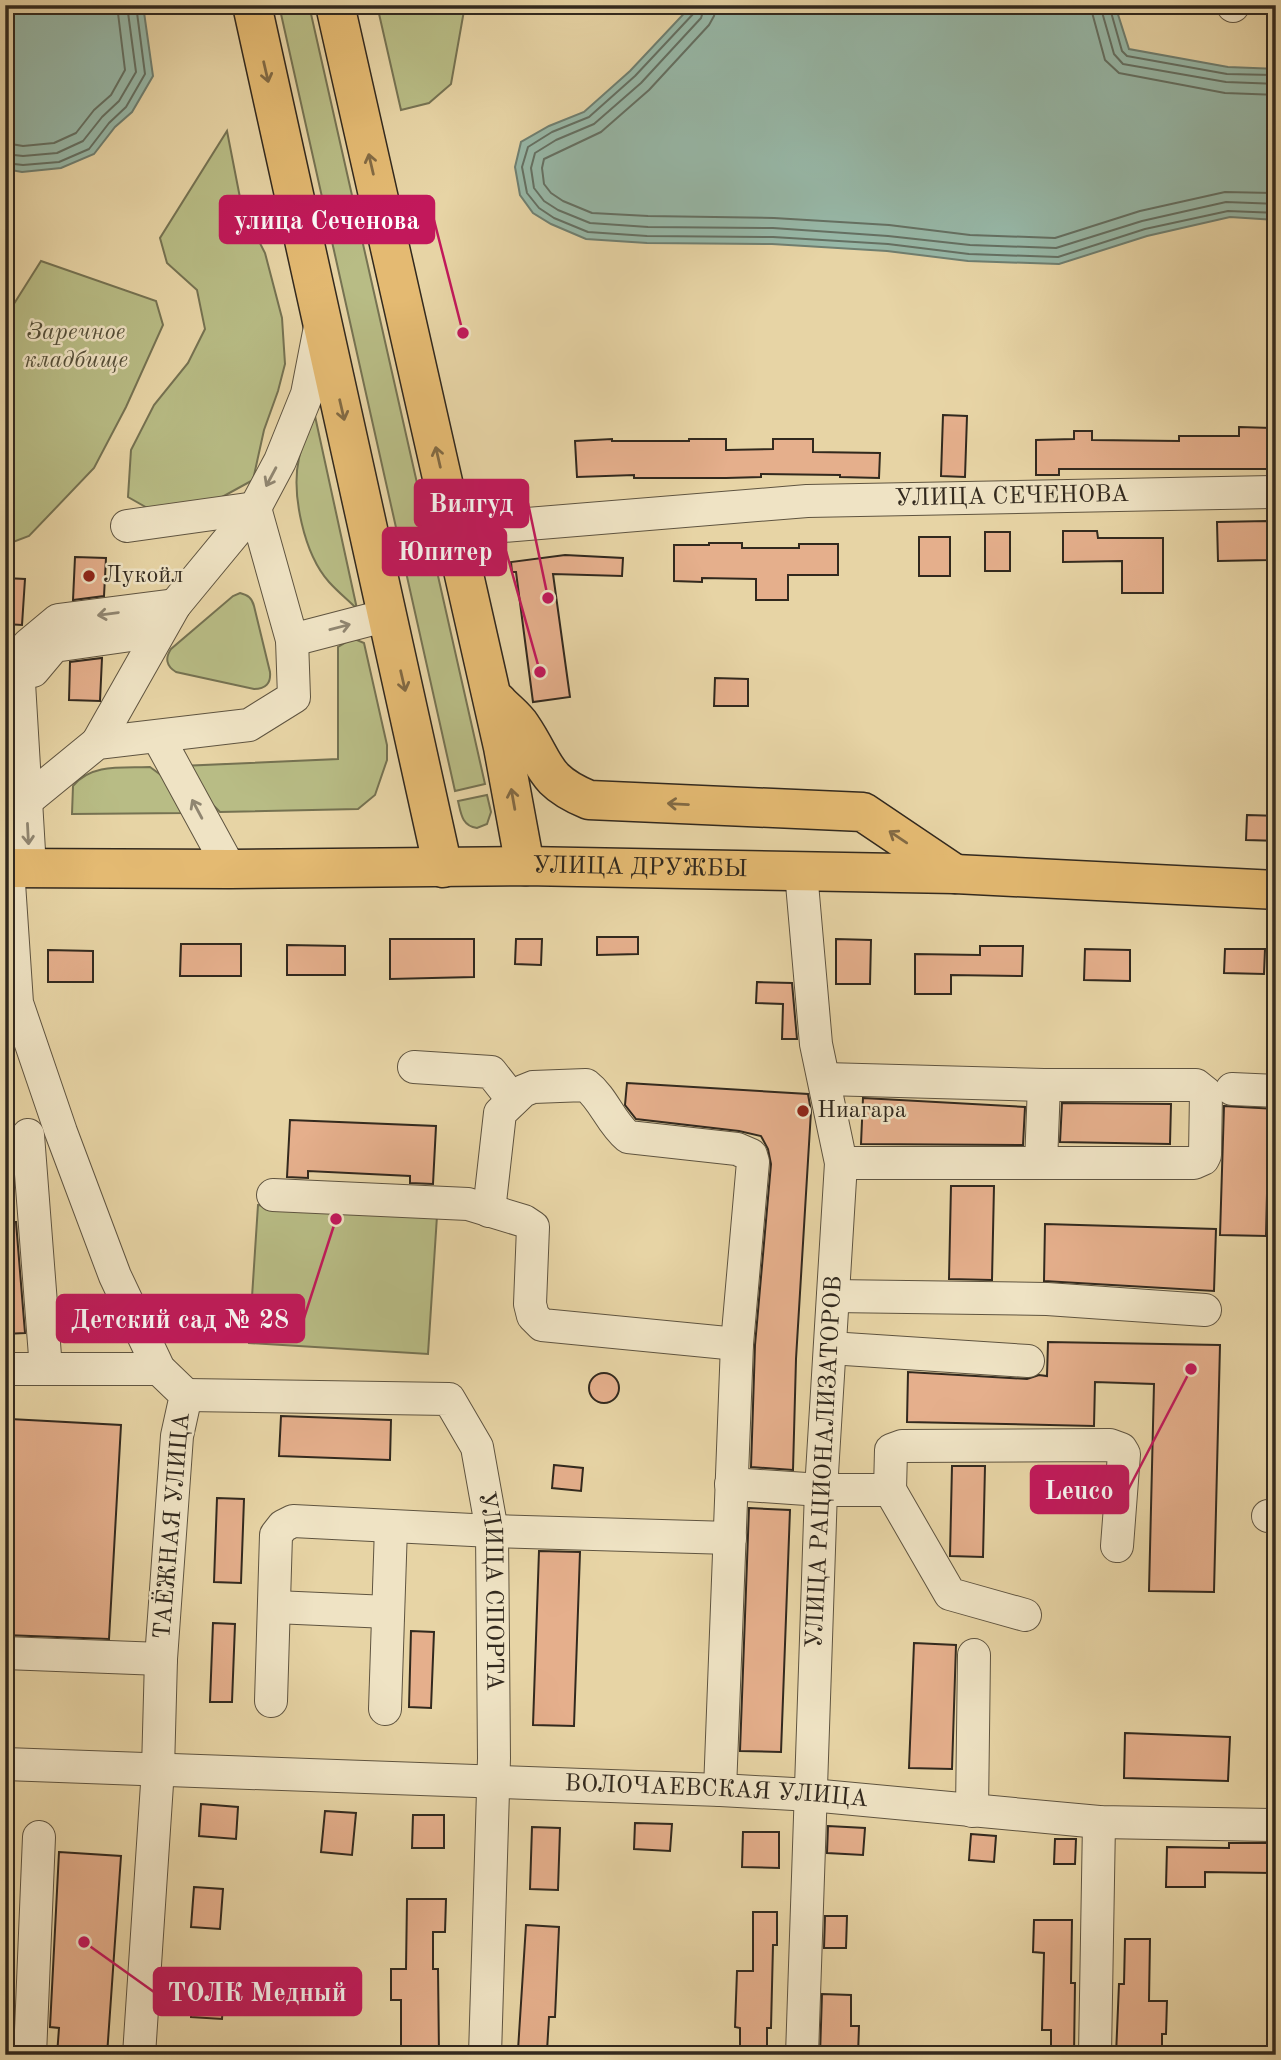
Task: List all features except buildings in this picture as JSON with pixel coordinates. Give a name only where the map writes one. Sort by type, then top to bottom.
[{"type":"main road","points":[[251,5],[443,868]]},
{"type":"main road","points":[[335,5],[492,696],[525,866]]},
{"type":"main road","points":[[492,696],[520,725],[547,772],[566,790],[589,800],[863,812],[955,874]]},
{"type":"main road","name":"УЛИЦА ДРУЖБЫ","points":[[14,868],[525,866],[955,874],[1276,890]]},
{"type":"street","points":[[26,800],[97,743],[175,605],[254,508],[280,461],[307,394],[322,319]]},
{"type":"street","name":"УЛИЦА СЕЧЕНОВА","points":[[455,530],[807,501],[1276,492]]},
{"type":"street","points":[[127,526],[254,508]]},
{"type":"street","points":[[97,743],[249,725],[295,697],[292,640],[254,508]]},
{"type":"street","name":"ТАЁЖНАЯ УЛИЦА","points":[[139,2055],[158,1769],[161,1659],[177,1436],[186,1395],[159,1369],[116,1276],[61,1132],[17,1003],[14,868],[26,800],[18,666],[28,645],[58,620],[175,605]]},
{"type":"street","points":[[292,640],[388,615]]},
{"type":"street","points":[[20,688],[54,646],[159,631]]},
{"type":"street","points":[[158,737],[230,869]]},
{"type":"street","name":"УЛИЦА РАЦИОНАЛИЗАТОРОВ","points":[[801,872],[816,1044],[841,1163],[821,1490],[802,2055]]},
{"type":"street","points":[[414,1067],[491,1072],[513,1100]]},
{"type":"street","points":[[825,1079],[1044,1086],[1201,1086],[1206,1093],[1205,1155],[1194,1163],[841,1163]]},
{"type":"street","points":[[489,1211],[500,1113],[523,1091],[533,1087],[586,1085],[594,1091],[615,1126],[628,1137],[737,1149],[751,1155],[753,1162],[737,1344],[720,1790]]},
{"type":"street","points":[[1041,1163],[1044,1086]]},
{"type":"street","points":[[1232,1090],[1276,1091]]},
{"type":"street","points":[[46,1369],[17,1136],[61,1132]]},
{"type":"street","points":[[273,1195],[468,1204],[524,1221],[533,1227],[530,1304],[533,1316],[542,1325],[737,1344]]},
{"type":"street","points":[[833,1296],[1047,1299],[1205,1310]]},
{"type":"street","points":[[830,1348],[1028,1361]]},
{"type":"street","points":[[5,1369],[159,1369]]},
{"type":"street","name":"УЛИЦА СПОРТА","points":[[186,1395],[449,1399],[477,1447],[492,1531],[493,1781],[485,2055]]},
{"type":"street","points":[[1025,1615],[950,1594],[890,1490],[891,1450],[902,1446],[1110,1445],[1121,1449],[1124,1454],[1117,1546]]},
{"type":"street","points":[[732,1484],[821,1490],[890,1490]]},
{"type":"street","points":[[271,1701],[276,1535],[283,1526],[293,1521],[492,1531],[730,1538]]},
{"type":"street","points":[[385,1709],[391,1527]]},
{"type":"street","points":[[275,1607],[388,1612]]},
{"type":"street","points":[[5,1653],[161,1659]]},
{"type":"street","points":[[972,1811],[974,1655]]},
{"type":"street","name":"ВОЛОЧАЕВСКАЯ УЛИЦА","points":[[5,1764],[720,1790],[811,1795],[1099,1822],[1276,1825]]},
{"type":"street","points":[[1095,2055],[1099,1822]]},
{"type":"street","points":[[30,2055],[19,1975],[39,1837]]},
{"type":"green space","points":[[279,5],[309,5],[485,784],[455,791]]},
{"type":"green space","points":[[377,5],[465,5],[451,84],[429,103],[401,110]]},
{"type":"green space","points":[[227,131],[242,208],[265,253],[282,318],[285,364],[264,430],[253,480],[213,502],[151,510],[128,497],[131,450],[154,405],[188,363],[205,329],[197,290],[167,263],[160,238]]},
{"type":"green space","name":"Заречное кладбище","points":[[41,261],[156,301],[163,325],[126,407],[94,468],[29,536],[5,545],[5,318]]},
{"type":"green space","points":[[315,416],[357,609],[332,586],[320,570],[306,540],[298,506],[299,458]]},
{"type":"green space","points":[[240,593],[249,597],[254,606],[270,672],[267,685],[254,689],[173,670],[168,662],[171,649]]},
{"type":"green space","points":[[350,640],[364,643],[387,745],[387,760],[375,795],[358,809],[220,812],[182,774],[181,766],[338,759],[338,647]]},
{"type":"green space","points":[[119,767],[150,767],[169,781],[186,813],[72,814],[73,786],[89,773]]},
{"type":"green space","points":[[487,795],[491,812],[487,824],[477,828],[468,825],[463,819],[458,801]]},
{"type":"green space","points":[[258,1205],[437,1216],[428,1354],[249,1343]]},
{"type":"water","points":[[5,5],[143,5],[153,76],[132,112],[115,127],[94,154],[61,168],[22,172],[5,169]]},
{"type":"water","points":[[692,5],[1115,5],[1129,49],[1228,67],[1276,69],[1276,220],[1230,217],[1147,236],[1059,264],[968,261],[887,251],[772,244],[647,243],[586,239],[533,213],[520,195],[515,167],[521,142],[549,126],[584,112],[630,71]]},
{"type":"place","name":"улица Сеченова","points":[[463,333]]},
{"type":"place","name":"Лукойл","points":[[89,576]]},
{"type":"place","name":"Вилгуд","points":[[548,598]]},
{"type":"place","name":"Юпитер","points":[[540,672]]},
{"type":"place","name":"Ниагара","points":[[803,1111]]},
{"type":"place","name":"Детский сад № 28","points":[[336,1219]]},
{"type":"place","name":"Leuco","points":[[1191,1369]]},
{"type":"place","name":"ТОЛК Медный","points":[[84,1942]]}]
